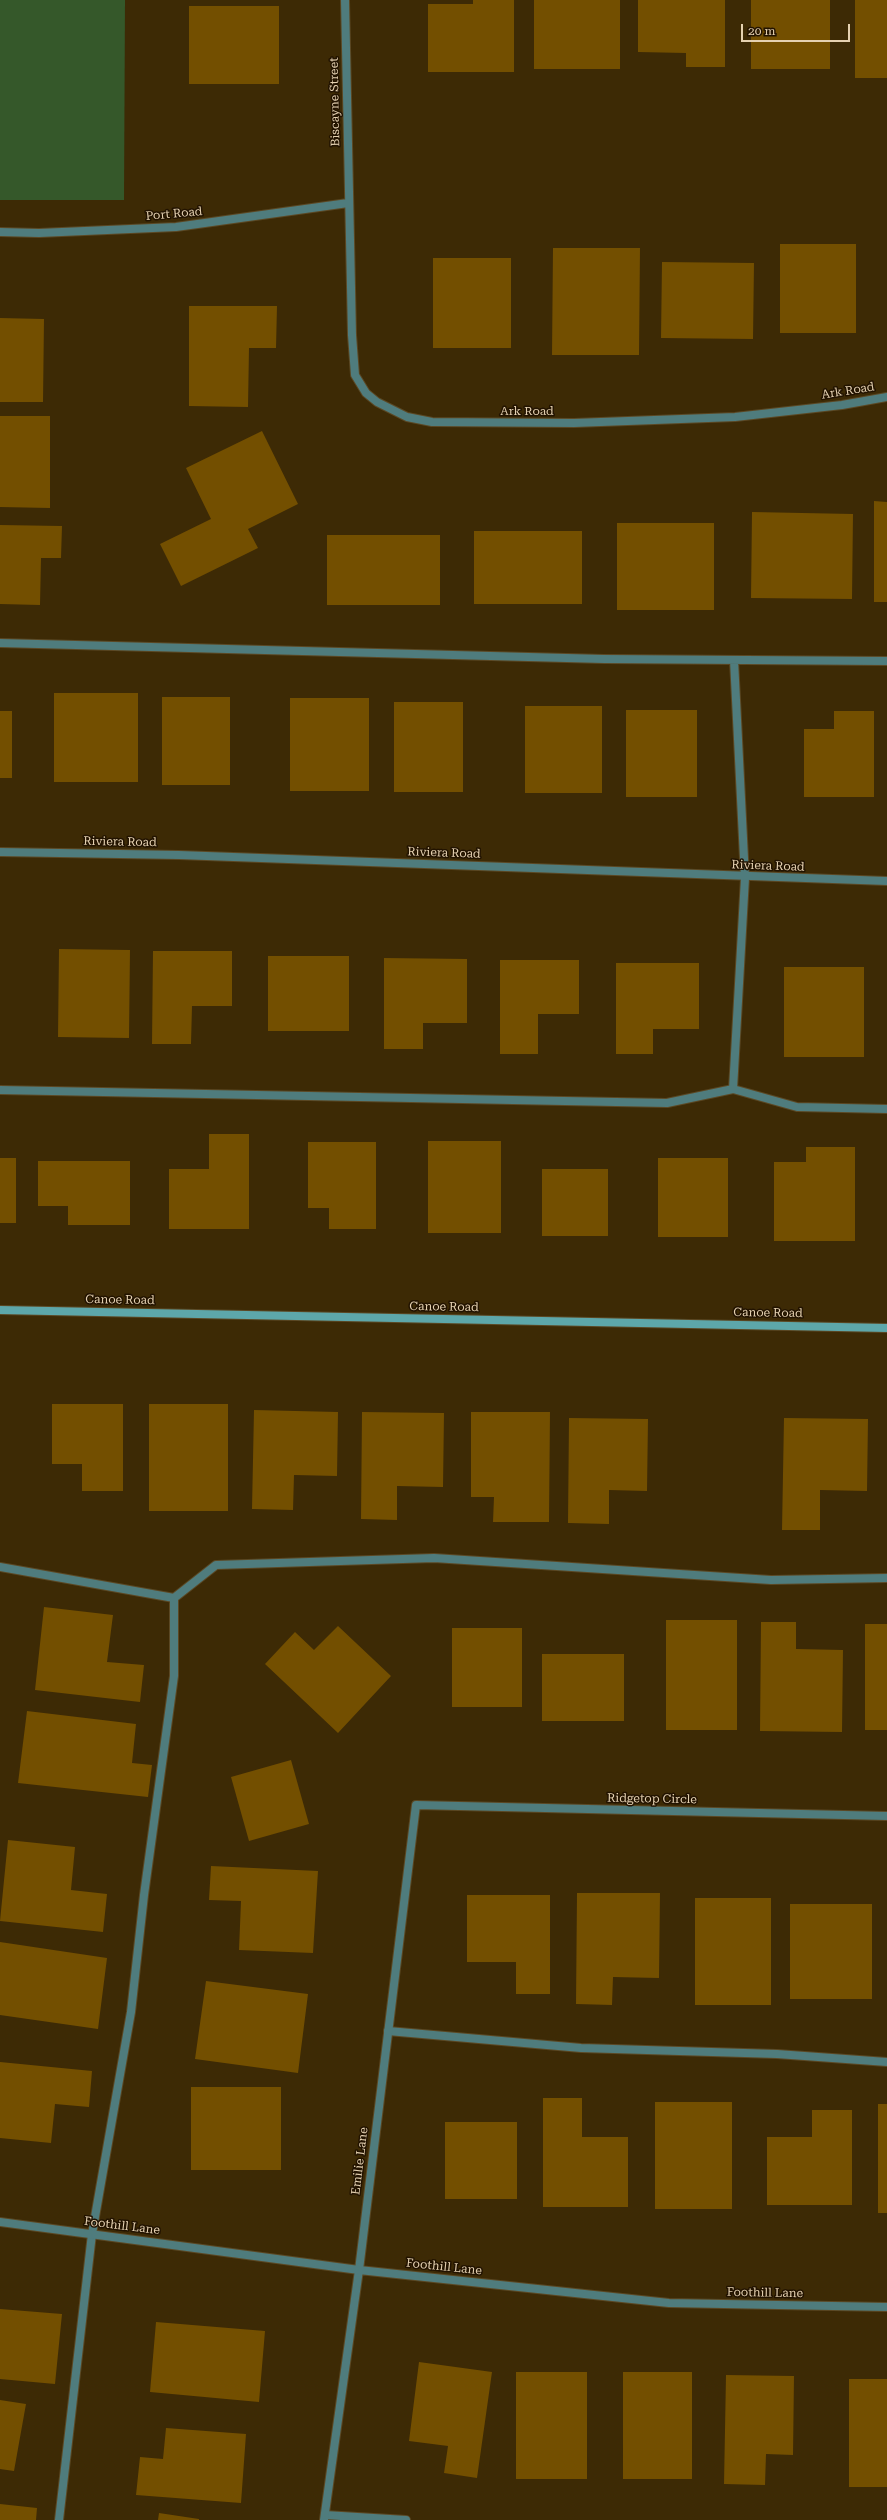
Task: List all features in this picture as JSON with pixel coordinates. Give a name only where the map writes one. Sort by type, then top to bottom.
[{"type":"street","name":"Biscayne Street","points":[[345,0],[348,203]]},
{"type":"street","name":"Port Road","points":[[0,232],[39,233],[176,227],[348,203]]},
{"type":"street","name":"Ark Road","points":[[348,203],[352,335],[355,375],[366,393],[377,402],[407,417],[432,422],[574,423],[735,417],[842,405],[887,397]]},
{"type":"street","points":[[0,643],[604,659],[887,661]]},
{"type":"street","points":[[733,1089],[745,878],[734,660]]},
{"type":"street","name":"Riviera Road","points":[[0,852],[179,855],[745,878],[887,881]]},
{"type":"street","points":[[0,1090],[667,1102],[733,1089],[797,1107],[887,1109]]},
{"type":"street","name":"Canoe Road","points":[[0,1310],[887,1328]]},
{"type":"street","points":[[0,1567],[174,1598],[216,1564],[434,1558],[771,1580],[887,1578]]},
{"type":"street","points":[[59,2520],[92,2234],[131,2012],[144,1895],[174,1676],[174,1598]]},
{"type":"street","name":"Ridgetop Circle","points":[[416,1805],[887,1816]]},
{"type":"street","name":"Emilie Lane","points":[[324,2518],[359,2270],[416,1805]]},
{"type":"street","points":[[388,2031],[581,2048],[777,2054],[887,2062]]},
{"type":"street","name":"Foothill Lane","points":[[0,2222],[359,2270],[669,2303],[887,2307]]},
{"type":"street","points":[[324,2518],[406,2520]]},
{"type":"green space","points":[[0,0],[125,0],[124,200],[0,200]]},
{"type":"building","points":[[473,0],[514,0],[514,72],[428,72],[428,4],[473,4]]},
{"type":"building","points":[[534,0],[620,0],[620,69],[534,69]]},
{"type":"building","points":[[638,0],[725,0],[725,67],[686,67],[686,53],[638,52]]},
{"type":"building","points":[[751,0],[830,0],[830,69],[751,69]]},
{"type":"building","points":[[855,0],[887,0],[887,78],[855,78]]},
{"type":"building","points":[[189,6],[279,6],[279,84],[189,84]]},
{"type":"building","points":[[780,244],[856,244],[856,333],[780,333]]},
{"type":"building","points":[[553,248],[640,248],[639,355],[552,355]]},
{"type":"building","points":[[433,258],[511,258],[511,348],[433,348]]},
{"type":"building","points":[[662,262],[754,263],[753,339],[661,338]]},
{"type":"building","points":[[189,306],[277,306],[276,348],[249,348],[248,407],[189,406]]},
{"type":"building","points":[[0,318],[44,319],[43,402],[0,402]]},
{"type":"building","points":[[0,416],[50,416],[50,508],[0,507]]},
{"type":"building","points":[[262,431],[298,504],[248,529],[258,548],[181,586],[160,544],[211,519],[186,468]]},
{"type":"building","points":[[874,501],[887,502],[887,602],[874,602]]},
{"type":"building","points":[[752,512],[853,514],[852,599],[751,598]]},
{"type":"building","points":[[617,523],[714,523],[714,610],[617,610]]},
{"type":"building","points":[[0,525],[62,526],[61,558],[41,558],[40,605],[0,604]]},
{"type":"building","points":[[474,531],[582,531],[582,604],[474,604]]},
{"type":"building","points":[[327,535],[440,535],[440,605],[327,605]]},
{"type":"building","points":[[54,693],[138,693],[138,782],[54,782]]},
{"type":"building","points":[[162,697],[230,697],[230,785],[162,785]]},
{"type":"building","points":[[290,698],[369,698],[369,791],[290,791]]},
{"type":"building","points":[[394,702],[463,702],[463,792],[394,792]]},
{"type":"building","points":[[525,706],[602,706],[602,793],[525,793]]},
{"type":"building","points":[[626,710],[697,710],[697,797],[626,797]]},
{"type":"building","points":[[0,711],[12,711],[12,778],[0,778]]},
{"type":"building","points":[[834,711],[874,711],[874,797],[804,797],[804,729],[834,729]]},
{"type":"building","points":[[59,949],[130,950],[129,1038],[58,1037]]},
{"type":"building","points":[[153,951],[232,951],[232,1006],[192,1006],[191,1044],[152,1044]]},
{"type":"building","points":[[268,956],[349,956],[349,1031],[268,1031]]},
{"type":"building","points":[[384,958],[467,959],[467,1023],[423,1023],[423,1049],[384,1049]]},
{"type":"building","points":[[500,960],[579,960],[579,1014],[538,1014],[538,1054],[500,1054]]},
{"type":"building","points":[[616,963],[699,963],[699,1029],[653,1029],[653,1054],[616,1054]]},
{"type":"building","points":[[784,967],[864,967],[864,1057],[784,1057]]},
{"type":"building","points":[[209,1134],[249,1134],[249,1229],[169,1229],[169,1169],[209,1169]]},
{"type":"building","points":[[428,1141],[501,1141],[501,1233],[428,1233]]},
{"type":"building","points":[[308,1142],[376,1142],[376,1229],[329,1229],[329,1208],[308,1208]]},
{"type":"building","points":[[806,1147],[855,1147],[855,1241],[774,1241],[774,1162],[806,1162]]},
{"type":"building","points":[[0,1158],[16,1158],[16,1223],[0,1223]]},
{"type":"building","points":[[658,1158],[728,1158],[728,1237],[658,1237]]},
{"type":"building","points":[[38,1161],[130,1161],[130,1225],[68,1225],[68,1206],[38,1206]]},
{"type":"building","points":[[542,1169],[608,1169],[608,1236],[542,1236]]},
{"type":"building","points":[[52,1404],[123,1404],[123,1491],[82,1491],[82,1464],[52,1464]]},
{"type":"building","points":[[149,1404],[228,1404],[228,1511],[149,1511]]},
{"type":"building","points":[[254,1410],[338,1412],[337,1476],[294,1475],[293,1510],[252,1509]]},
{"type":"building","points":[[362,1412],[444,1413],[443,1487],[397,1486],[397,1520],[361,1519]]},
{"type":"building","points":[[471,1412],[550,1412],[549,1522],[493,1522],[494,1497],[471,1497]]},
{"type":"building","points":[[569,1418],[648,1419],[647,1491],[609,1490],[609,1524],[568,1523]]},
{"type":"building","points":[[784,1418],[868,1419],[867,1491],[820,1490],[820,1530],[782,1530]]},
{"type":"building","points":[[44,1607],[113,1615],[107,1662],[144,1665],[140,1702],[35,1690]]},
{"type":"building","points":[[666,1620],[737,1620],[737,1730],[666,1730]]},
{"type":"building","points":[[761,1622],[796,1622],[796,1649],[843,1650],[842,1732],[760,1731]]},
{"type":"building","points":[[865,1624],[887,1624],[887,1730],[865,1730]]},
{"type":"building","points":[[338,1626],[391,1676],[338,1733],[265,1664],[295,1632],[314,1650]]},
{"type":"building","points":[[452,1628],[522,1628],[522,1707],[452,1707]]},
{"type":"building","points":[[542,1654],[624,1654],[624,1721],[542,1721]]},
{"type":"building","points":[[27,1711],[136,1724],[132,1763],[152,1765],[148,1797],[18,1783]]},
{"type":"building","points":[[291,1760],[309,1824],[249,1841],[231,1777]]},
{"type":"building","points":[[8,1840],[75,1847],[71,1890],[107,1894],[103,1932],[0,1921]]},
{"type":"building","points":[[211,1866],[318,1871],[313,1953],[239,1950],[241,1901],[209,1900]]},
{"type":"building","points":[[577,1893],[660,1893],[659,1978],[613,1977],[612,2005],[576,2004]]},
{"type":"building","points":[[467,1895],[550,1895],[550,1994],[516,1994],[516,1962],[467,1962]]},
{"type":"building","points":[[695,1898],[771,1898],[771,2005],[695,2005]]},
{"type":"building","points":[[790,1904],[872,1904],[872,1999],[790,1999]]},
{"type":"building","points":[[0,1942],[107,1958],[98,2029],[0,2015]]},
{"type":"building","points":[[206,1981],[308,1994],[298,2073],[195,2059]]},
{"type":"building","points":[[0,2062],[92,2071],[89,2107],[55,2104],[51,2143],[0,2138]]},
{"type":"building","points":[[191,2087],[281,2087],[281,2170],[191,2170]]},
{"type":"building","points":[[543,2098],[582,2098],[582,2137],[628,2137],[628,2207],[543,2207]]},
{"type":"building","points":[[655,2102],[732,2102],[732,2209],[655,2209]]},
{"type":"building","points":[[878,2104],[887,2104],[887,2213],[878,2213]]},
{"type":"building","points":[[812,2110],[852,2110],[852,2205],[767,2205],[767,2137],[812,2137]]},
{"type":"building","points":[[445,2122],[517,2122],[517,2199],[445,2199]]},
{"type":"building","points":[[0,2309],[62,2314],[55,2384],[0,2379]]},
{"type":"building","points":[[156,2322],[265,2331],[259,2402],[150,2392]]},
{"type":"building","points":[[419,2362],[492,2372],[477,2478],[444,2473],[448,2446],[409,2441]]},
{"type":"building","points":[[516,2372],[587,2372],[587,2479],[516,2479]]},
{"type":"building","points":[[623,2372],[692,2372],[692,2479],[623,2479]]},
{"type":"building","points":[[726,2375],[794,2376],[793,2455],[766,2454],[765,2485],[724,2484]]},
{"type":"building","points":[[849,2379],[887,2379],[887,2487],[849,2487]]},
{"type":"building","points":[[0,2400],[26,2404],[14,2471],[0,2469]]},
{"type":"building","points":[[166,2428],[246,2434],[241,2503],[136,2495],[140,2457],[163,2459]]},
{"type":"building","points":[[0,2504],[37,2508],[36,2520],[0,2520]]},
{"type":"building","points":[[159,2513],[199,2519],[199,2520],[158,2520]]}]
